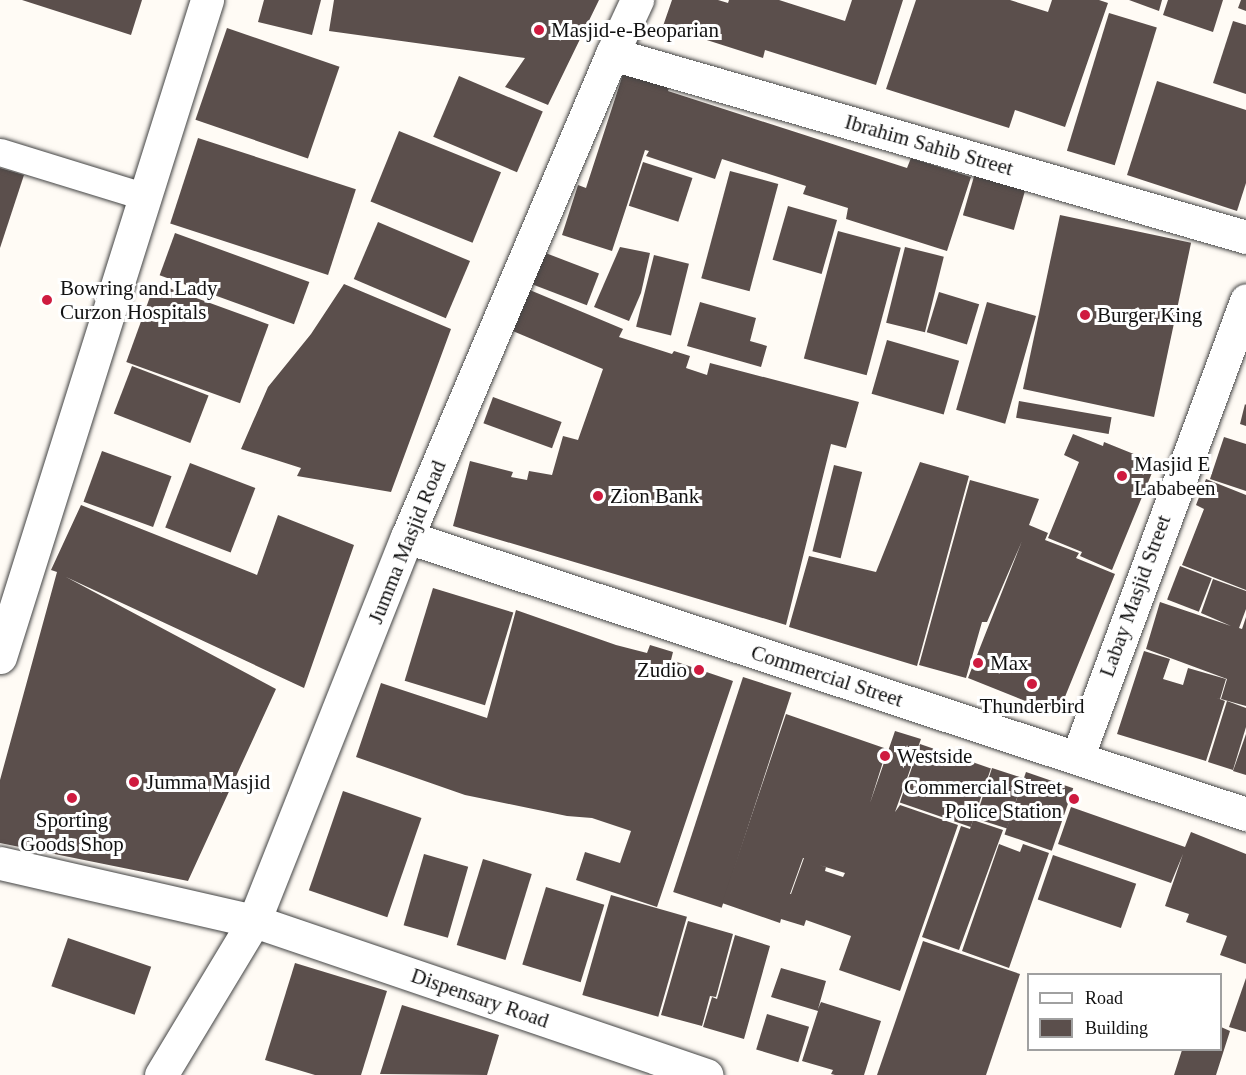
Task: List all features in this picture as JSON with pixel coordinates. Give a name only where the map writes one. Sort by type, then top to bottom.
[{"type":"street","points":[[0,657],[143,196],[207,0]]},
{"type":"street","name":"Jumma Masjid Road","points":[[161,1075],[254,921],[407,537],[637,0]]},
{"type":"street","name":"Ibrahim Sahib Street","points":[[612,54],[1246,237]]},
{"type":"street","name":"Labay Masjid Street","points":[[1077,758],[1246,300]]},
{"type":"street","name":"Commercial Street","points":[[407,537],[1246,814]]},
{"type":"street","name":"Dispensary Road","points":[[0,863],[254,921],[622,1061],[706,1075]]},
{"type":"lane","points":[[0,152],[143,196]]},
{"type":"building","points":[[22,0],[142,0],[131,35]]},
{"type":"building","points":[[264,0],[321,0],[312,35],[258,22]]},
{"type":"building","points":[[334,0],[599,0],[548,105],[505,87],[525,58],[329,31]]},
{"type":"building","points":[[672,0],[718,0],[728,3],[729,0],[779,0],[845,21],[852,0],[903,0],[876,85],[765,50],[763,58],[663,26]]},
{"type":"building","points":[[916,0],[1010,0],[1048,12],[1052,0],[1099,0],[1108,3],[1065,127],[1015,110],[1009,128],[886,89]]},
{"type":"building","points":[[1129,0],[1162,0],[1159,11]]},
{"type":"building","points":[[1168,0],[1223,0],[1213,32],[1163,15]]},
{"type":"building","points":[[1241,0],[1246,0],[1246,11],[1238,8]]},
{"type":"building","points":[[1109,13],[1157,28],[1115,165],[1067,151]]},
{"type":"building","points":[[1233,21],[1246,25],[1246,94],[1213,83]]},
{"type":"building","points":[[227,28],[340,67],[308,158],[195,120]]},
{"type":"building","points":[[624,71],[670,85],[668,91],[907,168],[911,158],[971,177],[947,251],[846,219],[848,208],[803,194],[806,186],[722,159],[715,179],[646,156],[649,151],[645,150],[612,251],[562,235],[578,185],[586,188]]},
{"type":"building","points":[[459,76],[543,112],[517,172],[433,137]]},
{"type":"building","points":[[1157,81],[1246,110],[1246,183],[1237,211],[1127,175]]},
{"type":"building","points":[[399,131],[501,172],[473,243],[371,201]]},
{"type":"building","points":[[198,138],[356,189],[328,275],[170,224]]},
{"type":"building","points":[[643,162],[692,178],[678,222],[629,206]]},
{"type":"building","points":[[0,168],[24,175],[0,248]]},
{"type":"building","points":[[730,171],[778,184],[750,291],[701,278]]},
{"type":"building","points":[[975,173],[1026,188],[1014,230],[963,215]]},
{"type":"building","points":[[788,206],[837,220],[822,274],[773,260]]},
{"type":"building","points":[[1060,215],[1191,243],[1154,417],[1023,389]]},
{"type":"building","points":[[378,222],[470,261],[446,318],[354,279]]},
{"type":"building","points":[[838,231],[901,248],[867,375],[804,359]]},
{"type":"building","points":[[175,233],[309,282],[294,324],[160,275]]},
{"type":"building","points":[[620,247],[650,253],[641,293],[629,321],[594,307]]},
{"type":"building","points":[[905,247],[944,257],[925,332],[886,323]]},
{"type":"building","points":[[543,252],[599,274],[587,305],[531,284]]},
{"type":"building","points":[[654,255],[689,264],[671,336],[636,327]]},
{"type":"building","points":[[155,283],[269,324],[240,403],[126,362]]},
{"type":"building","points":[[344,284],[451,329],[391,492],[297,476],[301,468],[241,449],[268,387],[311,334]]},
{"type":"building","points":[[525,288],[623,329],[619,337],[672,354],[674,351],[690,356],[686,368],[707,375],[710,363],[859,402],[846,448],[831,444],[786,625],[453,526],[470,461],[513,472],[511,477],[527,480],[529,471],[552,475],[563,436],[578,440],[603,369],[508,329]]},
{"type":"building","points":[[939,292],[979,304],[967,344],[927,332]]},
{"type":"building","points":[[700,302],[756,318],[750,341],[767,346],[761,367],[687,346]]},
{"type":"building","points":[[987,302],[1036,316],[1005,424],[956,410]]},
{"type":"building","points":[[887,340],[959,361],[944,415],[872,394]]},
{"type":"building","points":[[132,366],[209,395],[190,443],[114,414]]},
{"type":"building","points":[[493,397],[562,422],[552,448],[483,423]]},
{"type":"building","points":[[1019,401],[1112,417],[1109,434],[1016,418]]},
{"type":"building","points":[[1246,405],[1246,426],[1240,424]]},
{"type":"building","points":[[1073,434],[1103,446],[1104,442],[1156,463],[1112,570],[1080,556],[1082,552],[1048,538],[1079,462],[1064,455]]},
{"type":"building","points":[[1224,437],[1246,444],[1246,491],[1210,479]]},
{"type":"building","points":[[102,451],[172,476],[153,527],[84,502]]},
{"type":"building","points":[[920,462],[969,476],[917,666],[789,627],[809,556],[876,572]]},
{"type":"building","points":[[190,463],[255,488],[231,553],[165,527]]},
{"type":"building","points":[[834,465],[862,472],[841,558],[812,551]]},
{"type":"building","points":[[1206,479],[1246,495],[1246,590],[1182,565],[1204,509],[1196,505]]},
{"type":"building","points":[[970,480],[1039,499],[1029,525],[1048,533],[1045,540],[1079,553],[1076,558],[1115,574],[1058,714],[968,678],[1022,541],[987,622],[982,622],[966,678],[919,665]]},
{"type":"building","name":"Jumma Masjid","points":[[81,505],[257,575],[278,515],[354,545],[304,688],[66,577],[276,689],[188,881],[0,843],[0,780],[57,572],[51,570]]},
{"type":"building","points":[[1180,566],[1212,578],[1199,612],[1167,600]]},
{"type":"building","points":[[1213,579],[1246,591],[1246,609],[1239,628],[1242,629],[1246,617],[1246,706],[1221,699],[1227,679],[1146,649],[1160,602],[1231,626],[1201,613]]},
{"type":"building","points":[[433,588],[513,613],[485,705],[405,681]]},
{"type":"building","points":[[516,610],[616,645],[647,653],[650,645],[673,652],[671,660],[733,681],[657,907],[576,880],[585,852],[620,863],[631,831],[592,818],[567,816],[465,795],[356,757],[381,683],[487,718]]},
{"type":"building","points":[[1144,651],[1170,659],[1163,679],[1183,685],[1188,668],[1226,679],[1220,699],[1217,698],[1225,701],[1206,761],[1117,734]]},
{"type":"building","points":[[743,677],[792,693],[722,908],[673,892]]},
{"type":"building","points":[[1227,701],[1246,708],[1246,727],[1233,770],[1208,762]]},
{"type":"building","points":[[786,714],[887,749],[870,803],[895,731],[921,739],[895,812],[900,805],[958,825],[900,991],[839,970],[851,936],[806,920],[804,926],[781,919],[780,923],[722,903]],"holes":[[[803,858],[804,858],[791,894]],[[826,867],[845,873],[843,877],[825,871]]]},
{"type":"building","points":[[1246,734],[1246,775],[1233,771]]},
{"type":"building","points":[[920,744],[991,768],[971,827],[900,803]]},
{"type":"building","points":[[992,768],[1023,778],[1007,829],[976,818]]},
{"type":"building","points":[[1026,772],[1073,788],[1052,851],[1005,834]]},
{"type":"building","points":[[343,791],[421,818],[387,917],[309,890]]},
{"type":"building","points":[[1071,807],[1185,847],[1191,832],[1246,854],[1246,964],[1220,955],[1227,936],[1186,922],[1189,914],[1165,906],[1183,854],[1171,883],[1058,844]]},
{"type":"building","points":[[973,820],[1003,830],[959,950],[922,937],[961,826],[970,829]]},
{"type":"building","points":[[999,844],[1020,852],[1023,844],[1049,853],[1009,968],[962,951]]},
{"type":"building","points":[[424,854],[468,867],[448,938],[404,925]]},
{"type":"building","points":[[1053,855],[1136,884],[1121,928],[1038,899]]},
{"type":"building","points":[[483,859],[532,874],[505,960],[457,945]]},
{"type":"building","points":[[546,887],[604,905],[581,982],[522,964]]},
{"type":"building","points":[[611,895],[687,917],[658,1017],[582,995]]},
{"type":"building","points":[[688,921],[733,934],[716,997],[710,996],[702,1026],[661,1015]]},
{"type":"building","points":[[735,935],[770,946],[744,1039],[703,1027],[712,997],[717,999]]},
{"type":"building","points":[[68,938],[151,967],[135,1015],[51,986]]},
{"type":"building","points":[[923,941],[1020,974],[986,1075],[877,1075]]},
{"type":"building","points":[[295,963],[387,991],[361,1075],[315,1075],[265,1060]]},
{"type":"building","points":[[781,968],[826,981],[818,1009],[821,1002],[881,1021],[864,1075],[835,1075],[831,1074],[833,1070],[802,1061],[818,1011],[771,997]]},
{"type":"building","points":[[1246,978],[1246,1032],[1229,1027]]},
{"type":"building","points":[[402,1005],[499,1035],[487,1075],[380,1074]]},
{"type":"building","points":[[767,1014],[809,1027],[798,1062],[756,1049]]},
{"type":"building","points":[[1222,1027],[1230,1031],[1216,1075],[1174,1075],[1182,1051],[1222,1051]]},
{"type":"place","name":"Masjid-e-Beoparian","points":[[539,30]]},
{"type":"place","name":"Bowring and Lady Curzon Hospitals","points":[[47,300]]},
{"type":"place","name":"Burger King","points":[[1085,315]]},
{"type":"place","name":"Masjid E Lababeen","points":[[1122,476]]},
{"type":"place","name":"Zion Bank","points":[[598,496]]},
{"type":"place","name":"Max","points":[[978,663]]},
{"type":"place","name":"Zudio","points":[[699,670]]},
{"type":"place","name":"Thunderbird","points":[[1032,684]]},
{"type":"place","name":"Westside","points":[[885,756]]},
{"type":"place","name":"Jumma Masjid","points":[[134,782]]},
{"type":"place","name":"Sporting Goods Shop","points":[[72,798]]},
{"type":"place","name":"Commercial Street Police Station","points":[[1074,799]]}]
